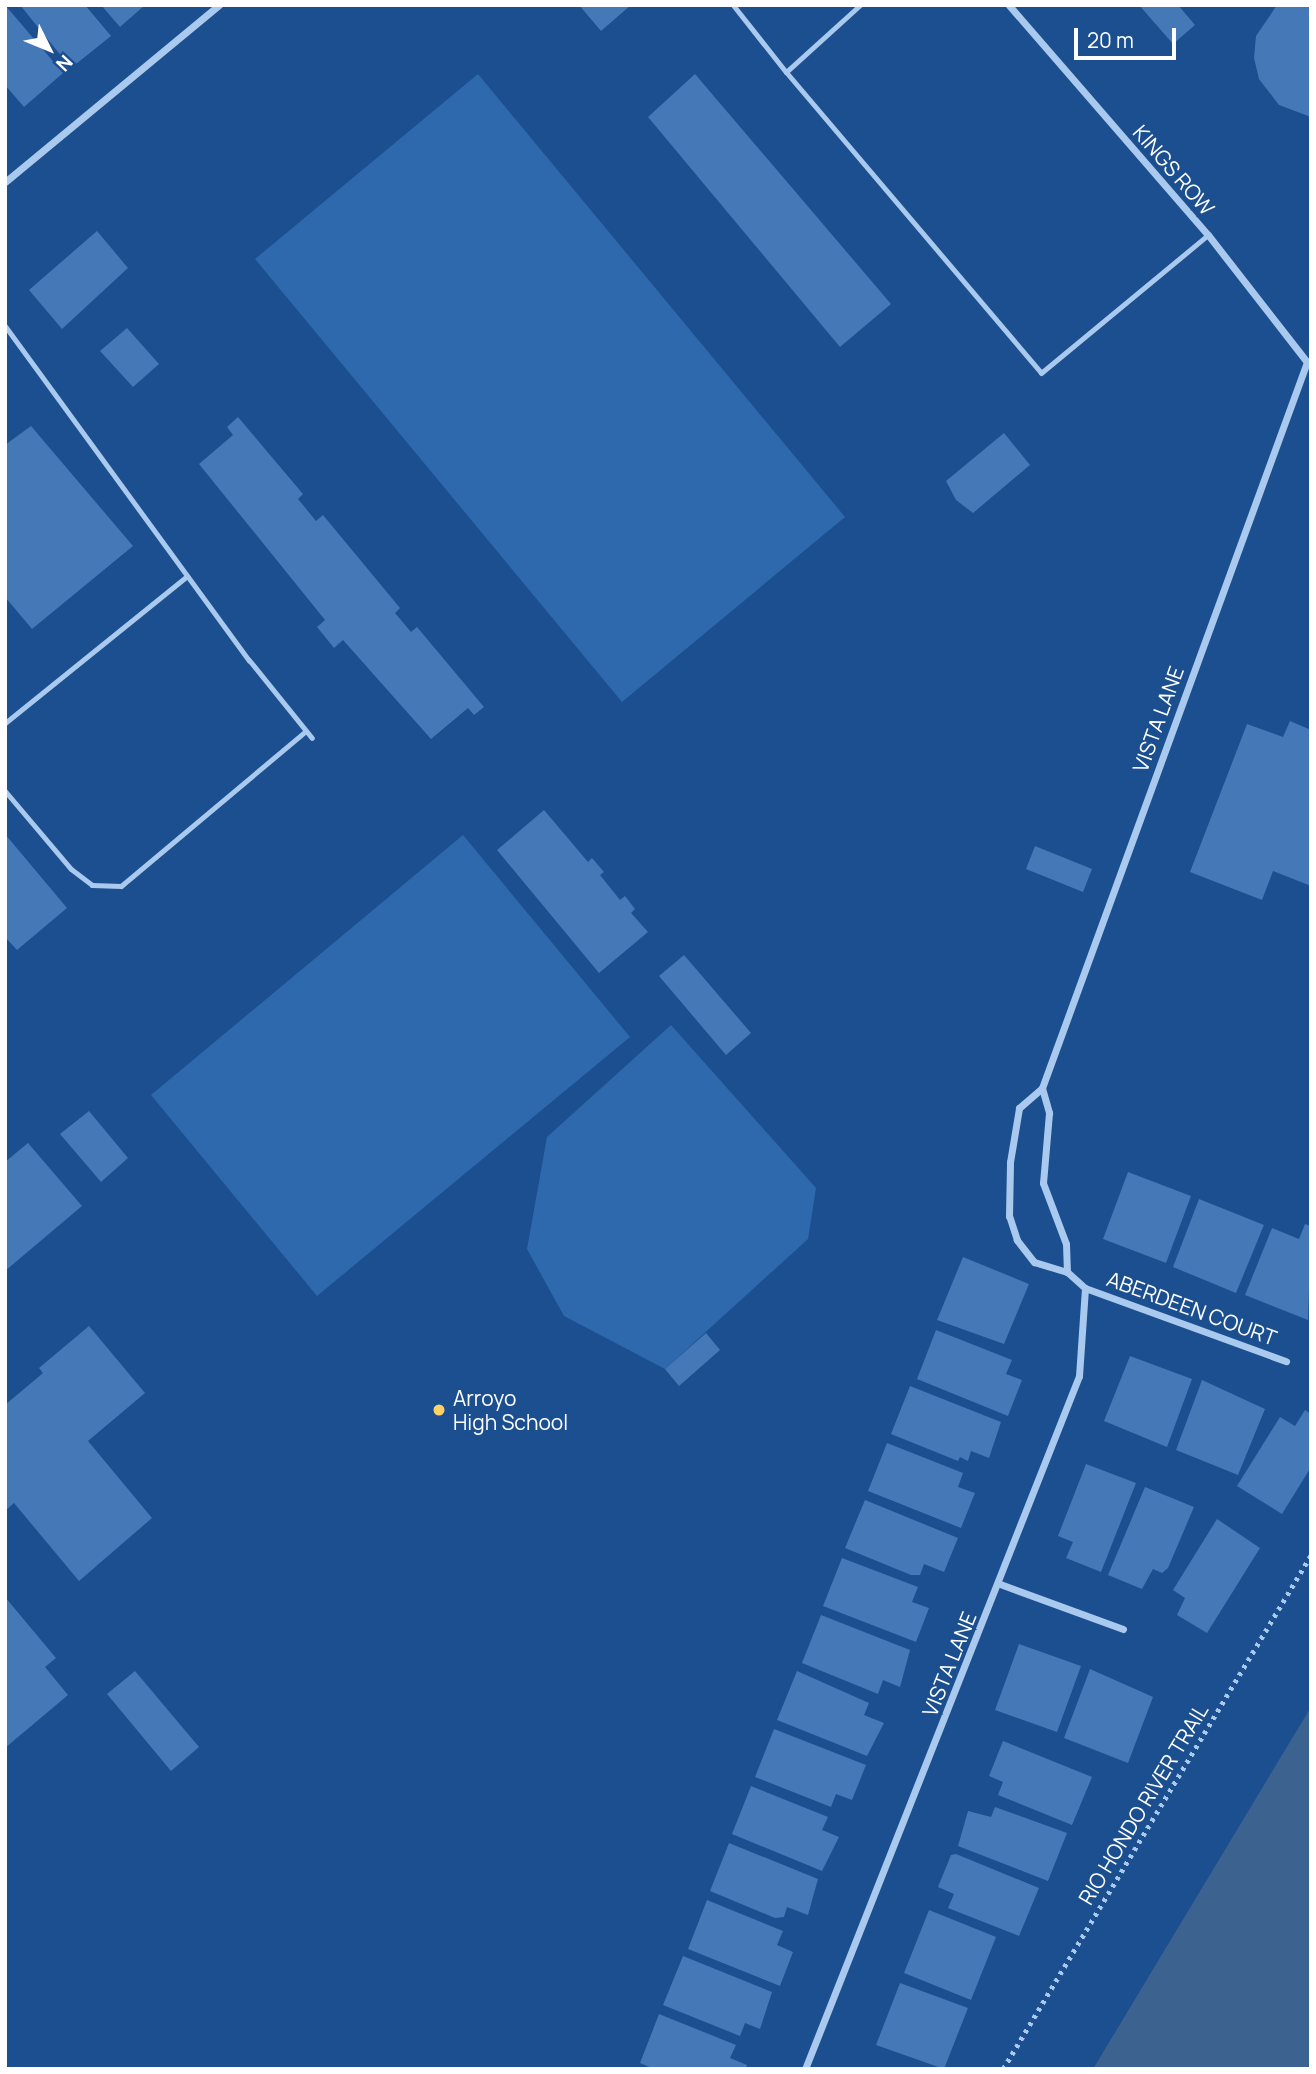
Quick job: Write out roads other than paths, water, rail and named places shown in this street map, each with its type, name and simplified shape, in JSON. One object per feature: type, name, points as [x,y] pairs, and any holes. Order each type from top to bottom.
[{"type":"street","points":[[5,183],[219,5]]},
{"type":"street","name":"KINGS ROW","points":[[1009,5],[1208,235],[1307,362]]},
{"type":"street","name":"VISTA LANE","points":[[805,2069],[1000,1584],[1079,1376],[1085,1288],[1067,1272],[1034,1262],[1017,1240],[1009,1216],[1010,1162],[1019,1108],[1042,1088],[1307,362]]},
{"type":"street","points":[[1042,1088],[1049,1113],[1043,1183],[1066,1244],[1067,1272]]},
{"type":"street","name":"ABERDEEN COURT","points":[[1085,1288],[1286,1360]]},
{"type":"street","points":[[1000,1584],[1124,1629]]},
{"type":"lane","points":[[733,5],[786,72],[1041,373],[1208,235]]},
{"type":"lane","points":[[786,72],[860,5]]},
{"type":"lane","points":[[5,326],[187,576],[312,738]]},
{"type":"lane","points":[[5,723],[187,576]]},
{"type":"lane","points":[[5,791],[71,869],[92,885],[121,886],[306,730]]},
{"type":"place","name":"Arroyo High School","points":[[439,1410]]}]
